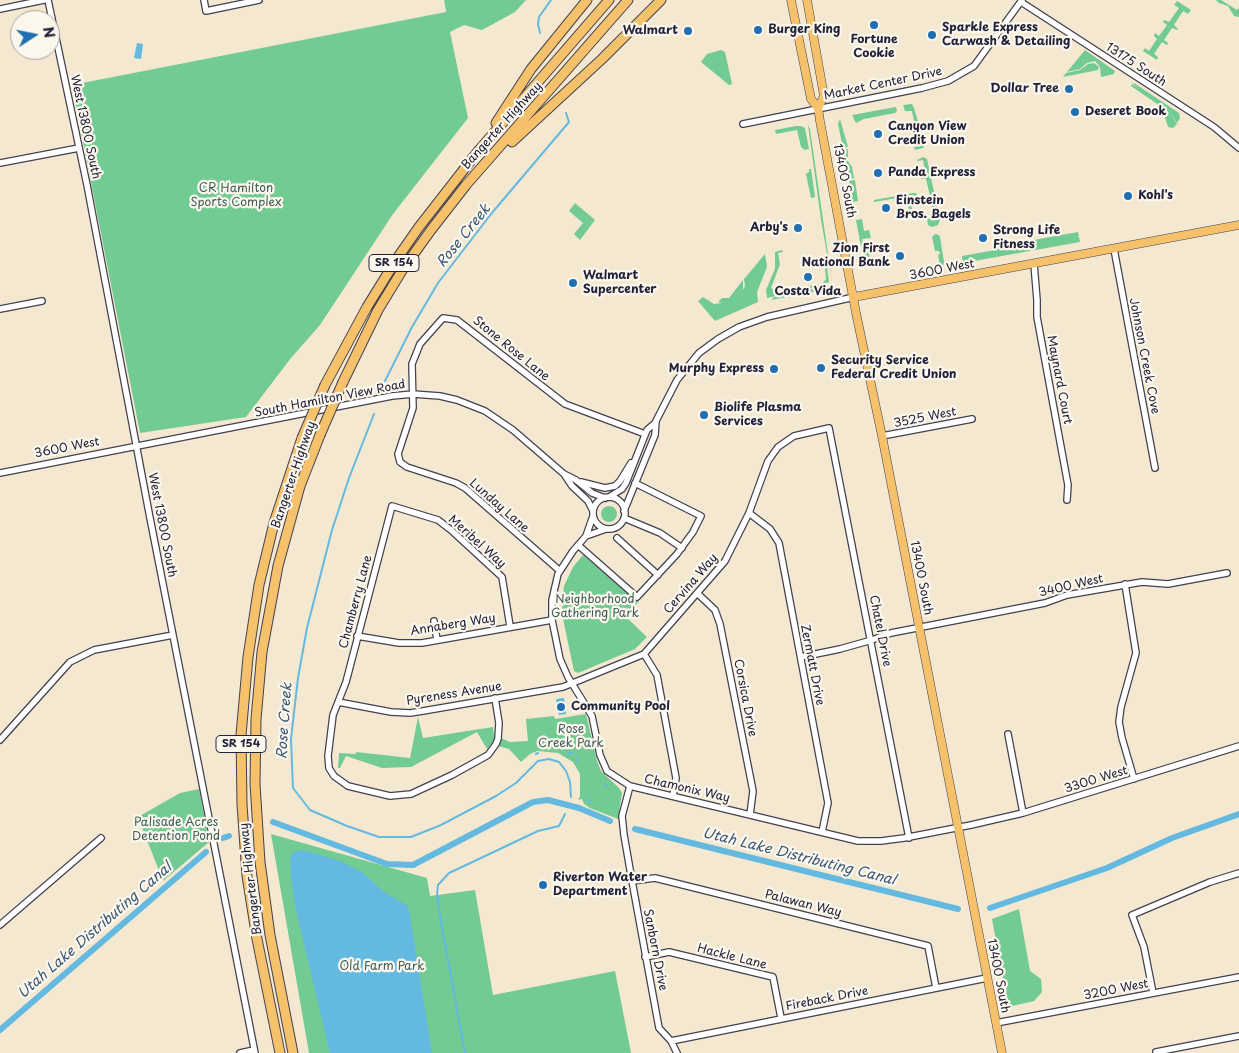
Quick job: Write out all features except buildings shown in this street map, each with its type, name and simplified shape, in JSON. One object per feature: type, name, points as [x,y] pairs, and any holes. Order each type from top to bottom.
[{"type":"highway","points":[[479,150],[522,81],[587,0]]},
{"type":"highway","name":"Bangerter Highway","points":[[280,1053],[257,940],[247,876],[242,804],[241,735],[248,657],[259,585],[277,516],[302,438],[325,385],[362,315],[398,257],[440,198],[479,150],[609,0]]},
{"type":"highway","name":"Bangerter Highway","points":[[293,1053],[269,928],[260,862],[255,792],[256,719],[264,643],[278,566],[300,486],[343,382],[371,324],[403,269],[466,185],[628,0]]},
{"type":"highway","points":[[466,185],[602,59],[661,0]]},
{"type":"main road","name":"13400 South","points":[[792,0],[811,99],[818,108],[838,208],[1002,1053]]},
{"type":"main road","name":"13400 South","points":[[807,0],[824,96],[818,108]]},
{"type":"main road","name":"3600 West","points":[[854,298],[1239,225]]},
{"type":"street","points":[[0,9],[44,0]]},
{"type":"street","name":"West 13800 South","points":[[48,0],[79,148],[254,1052]]},
{"type":"street","points":[[204,0],[206,11],[259,0]]},
{"type":"street","name":"Market Center Drive","points":[[743,124],[922,88],[948,81],[974,66],[1021,1]]},
{"type":"street","name":"13175 South","points":[[1021,1],[1214,127],[1239,148]]},
{"type":"street","points":[[0,163],[79,148]]},
{"type":"street","name":"Johnson Creek Cove","points":[[1114,249],[1155,468]]},
{"type":"street","name":"Maynard Court","points":[[1034,264],[1037,300],[1036,317],[1068,485],[1067,500]]},
{"type":"street","name":"3600 West","points":[[655,424],[677,380],[699,353],[718,339],[739,327],[767,316],[854,298]]},
{"type":"street","points":[[0,309],[42,301]]},
{"type":"street","name":"Stone Rose Lane","points":[[413,394],[412,369],[416,350],[441,320],[453,318],[469,328],[565,404],[645,434]]},
{"type":"street","name":"South Hamilton View Road","points":[[137,446],[392,396],[413,394],[440,396],[457,400],[485,411],[513,430],[564,474],[579,482],[592,493],[606,498]]},
{"type":"street","name":"Lunday Lane","points":[[413,394],[412,408],[398,454],[400,462],[407,467],[456,483],[465,488],[560,571]]},
{"type":"street","name":"3525 West","points":[[882,436],[972,419]]},
{"type":"street","points":[[655,424],[655,435],[624,511],[624,518],[616,527],[606,529],[600,526],[596,522],[593,513],[595,505],[622,489],[647,430],[655,424]]},
{"type":"street","name":"Cervina Way","points":[[572,684],[644,654],[725,561],[749,513],[768,461],[778,447],[794,436],[830,428]]},
{"type":"street","name":"Chatel Drive","points":[[830,428],[909,838]]},
{"type":"street","name":"3600 West","points":[[0,473],[137,446]]},
{"type":"street","points":[[579,482],[605,488],[615,486],[627,471],[638,450]]},
{"type":"street","name":"South Hamilton View Road","points":[[564,474],[572,486],[588,501],[593,513]]},
{"type":"street","points":[[578,545],[637,597],[658,575],[682,548],[701,516],[635,483]]},
{"type":"street","points":[[606,498],[612,498],[620,502],[624,511]]},
{"type":"street","name":"Meribel Way","points":[[392,506],[438,520],[502,577],[510,626]]},
{"type":"street","name":"Chamberry Lane","points":[[392,506],[346,682],[333,715],[328,756],[329,768],[334,776],[348,786],[390,796],[411,794],[452,776],[488,755],[498,739],[499,723],[495,698]]},
{"type":"street","name":"Chamonix Way","points":[[593,513],[586,536],[560,571],[552,600],[552,620],[560,659],[572,684],[592,716],[600,755],[607,771],[630,786],[858,841],[909,838],[958,827]]},
{"type":"street","name":"Zermatt Drive","points":[[749,513],[770,529],[779,543],[828,803],[822,832]]},
{"type":"street","points":[[624,518],[660,534],[682,548]]},
{"type":"street","name":"Chamonix Way","points":[[586,536],[606,529]]},
{"type":"street","points":[[617,538],[658,575]]},
{"type":"street","name":"3400 West","points":[[801,657],[840,650],[890,633],[919,626],[1045,603],[1068,594],[1142,582],[1168,584],[1227,573]]},
{"type":"street","points":[[1125,584],[1136,653],[1121,707],[1119,722],[1134,779]]},
{"type":"street","name":"Corsica Drive","points":[[697,593],[715,610],[720,624],[753,791],[750,815]]},
{"type":"street","name":"Annaberg Way","points":[[357,636],[399,643],[422,643],[552,620]]},
{"type":"street","points":[[434,621],[438,640]]},
{"type":"street","points":[[0,740],[70,662],[94,650],[173,636]]},
{"type":"street","points":[[644,654],[657,675],[676,778],[673,796]]},
{"type":"street","name":"Pyreness Avenue","points":[[338,702],[391,712],[410,713],[572,684]]},
{"type":"street","points":[[1008,734],[1024,813]]},
{"type":"street","name":"3300 West","points":[[958,827],[1024,813],[1239,746]]},
{"type":"street","name":"Sanborn Drive","points":[[630,786],[622,816],[645,957],[659,1028],[671,1041],[677,1053]]},
{"type":"street","points":[[0,925],[101,838]]},
{"type":"street","points":[[1153,994],[1144,947],[1132,915],[1210,882],[1239,873]]},
{"type":"street","name":"Palawan Way","points":[[632,881],[655,878],[928,946],[936,988]]},
{"type":"street","name":"Hackle Lane","points":[[645,957],[669,952],[773,978],[781,1018]]},
{"type":"street","name":"3200 West","points":[[996,1023],[1239,977]]},
{"type":"street","name":"Fireback Drive","points":[[671,1041],[987,978]]},
{"type":"street","points":[[1156,1052],[1239,1036]]},
{"type":"street","points":[[240,1053],[254,1052]]},
{"type":"green space","name":"CR Hamilton Sports Complex","points":[[444,0],[526,0],[515,12],[482,30],[464,25],[450,32],[468,118],[393,214],[320,325],[291,358],[246,417],[140,433],[72,85],[446,12],[447,17]]},
{"type":"green space","points":[[1216,0],[1221,0],[1237,10],[1239,8],[1239,17],[1234,16],[1228,6]]},
{"type":"green space","points":[[1177,1],[1191,10],[1188,14],[1183,11],[1174,25],[1178,29],[1172,28],[1164,40],[1168,43],[1167,45],[1162,42],[1154,54],[1158,57],[1157,60],[1143,51],[1145,48],[1149,51],[1157,39],[1154,36],[1155,33],[1159,36],[1167,25],[1163,22],[1164,20],[1169,22],[1179,8],[1174,5]]},
{"type":"green space","points":[[721,50],[725,52],[732,84],[729,85],[701,62],[707,54]]},
{"type":"green space","points":[[1085,50],[1115,71],[1114,74],[1101,77],[1100,67],[1095,61],[1087,63],[1080,69],[1067,72]]},
{"type":"green space","points":[[1094,63],[1099,67],[1098,70],[1063,77],[1066,73],[1080,70],[1088,64]]},
{"type":"green space","points":[[1134,83],[1179,113],[1180,118],[1177,123],[1167,108],[1177,124],[1173,128],[1168,127],[1164,114],[1166,110],[1131,86],[1132,84],[1141,90]]},
{"type":"green space","points":[[912,104],[925,145],[923,148],[915,150],[914,147],[919,146],[912,111],[905,111],[903,105]]},
{"type":"green space","points":[[896,107],[897,111],[895,113],[864,119],[856,123],[852,115]]},
{"type":"green space","points":[[840,119],[848,147],[843,148],[838,124]]},
{"type":"green space","points":[[808,125],[810,129],[832,282],[821,220]]},
{"type":"green space","points":[[796,126],[805,128],[809,149],[805,150],[801,147],[797,130],[776,134],[775,130]]},
{"type":"green space","points":[[848,149],[848,161],[852,167],[854,178],[849,179],[843,150]]},
{"type":"green space","points":[[923,157],[927,159],[940,220],[938,225],[932,227],[928,225],[927,219],[934,217],[930,199],[924,199],[930,196],[926,179],[921,179],[921,177],[926,175],[923,160],[917,161]]},
{"type":"green space","points":[[809,169],[811,169],[815,197],[811,198],[806,174],[809,172]]},
{"type":"green space","points":[[855,180],[858,201],[853,202],[849,181]]},
{"type":"green space","points":[[913,193],[917,195],[916,197],[913,195],[910,200],[912,209],[909,210],[907,199],[903,197],[874,202],[874,200]]},
{"type":"green space","points":[[575,203],[595,220],[580,240],[574,234],[583,223],[569,211]]},
{"type":"green space","points":[[862,219],[864,231],[869,230],[871,238],[862,239],[864,248],[868,247],[870,261],[864,262],[856,220]]},
{"type":"green space","points":[[1078,232],[1079,236],[1077,236],[1080,242],[963,263],[962,256],[995,250],[995,247]]},
{"type":"green space","points":[[935,234],[940,237],[943,266],[940,266],[939,251],[935,251],[932,237]]},
{"type":"green space","points":[[782,250],[783,252],[778,253],[780,264],[771,288],[776,291],[822,284],[826,279],[825,268],[827,267],[829,282],[820,286],[767,298],[766,290],[775,269],[775,252]]},
{"type":"green space","points":[[765,254],[767,267],[757,292],[758,302],[715,321],[698,301],[703,297],[714,304],[722,303],[718,302],[722,298],[729,298],[743,280],[743,290],[745,286],[744,279]]},
{"type":"green space","points":[[830,286],[824,290],[771,300],[774,297]]},
{"type":"green space","points":[[609,506],[617,514],[609,522],[601,514]]},
{"type":"green space","name":"Neighborhood Gathering Park","points":[[583,555],[639,601],[626,617],[647,637],[635,649],[578,673],[574,671],[563,619],[562,602],[564,586],[573,567]]},
{"type":"green space","name":"Rose Creek Park","points":[[586,714],[601,771],[622,793],[618,819],[590,808],[584,804],[582,799],[578,800],[580,796],[580,774],[573,762],[558,753],[537,751],[521,762],[509,749],[491,744],[487,749],[477,732],[411,767],[382,768],[346,756],[340,768],[338,768],[339,753],[356,754],[356,752],[410,758],[418,717],[423,738],[493,727],[494,735],[510,742],[528,741],[526,719],[554,716],[555,719]]},
{"type":"green space","name":"Palisade Acres Detention Pond","points":[[199,789],[209,842],[163,881],[138,817],[180,793]]},
{"type":"green space","name":"Old Farm Park","points":[[271,834],[427,878],[430,896],[475,890],[493,995],[615,971],[631,1053],[309,1053]]},
{"type":"green space","points":[[1019,909],[1030,971],[1041,979],[1042,992],[1034,1001],[1008,1007],[992,919]]},
{"type":"water","points":[[137,43],[143,44],[141,59],[134,58]]},
{"type":"water","name":"Community Pool","points":[[564,698],[566,714],[559,715],[556,699]]},
{"type":"water","points":[[303,850],[340,861],[362,872],[384,892],[405,904],[409,909],[432,1053],[330,1053],[295,906],[291,877],[290,856],[296,851]]},
{"type":"waterway","name":"Rose Creek","points":[[540,33],[539,17],[551,0]]},
{"type":"waterway","name":"Rose Creek","points":[[385,381],[412,327],[438,283],[491,214],[569,122],[566,113]]},
{"type":"waterway","name":"Rose Creek","points":[[374,414],[349,478],[332,530],[307,628],[298,678],[291,739],[293,788],[310,810],[379,837],[411,837],[441,825],[496,796],[516,783],[538,761],[549,759],[559,762],[566,771],[570,782],[571,797]]},
{"type":"waterway","name":"Utah Lake Distributing Canal","points":[[273,822],[387,864],[413,865],[533,802],[548,800],[579,808],[610,821]]},
{"type":"waterway","name":"Rose Creek","points":[[465,1053],[443,934],[437,895],[438,885],[449,873],[538,831],[559,826],[565,814]]},
{"type":"waterway","name":"Utah Lake Distributing Canal","points":[[990,908],[1107,868],[1172,838],[1239,814]]},
{"type":"waterway","name":"Utah Lake Distributing Canal","points":[[635,829],[958,909]]},
{"type":"waterway","name":"Utah Lake Distributing Canal","points":[[223,838],[229,836]]},
{"type":"waterway","name":"Utah Lake Distributing Canal","points":[[0,1030],[206,852]]},
{"type":"place","name":"Fortune Cookie","points":[[874,25]]},
{"type":"place","name":"Burger King","points":[[758,30]]},
{"type":"place","name":"Walmart","points":[[688,31]]},
{"type":"place","name":"Sparkle Express Carwash & Detailing","points":[[932,35]]},
{"type":"place","name":"Dollar Tree","points":[[1069,89]]},
{"type":"place","name":"Deseret Book","points":[[1075,112]]},
{"type":"place","name":"Canyon View Credit Union","points":[[878,134]]},
{"type":"place","name":"Panda Express","points":[[878,173]]},
{"type":"place","name":"Kohl's","points":[[1128,196]]},
{"type":"place","name":"Einstein Bros. Bagels","points":[[886,208]]},
{"type":"place","name":"Arby's","points":[[798,228]]},
{"type":"place","name":"Strong Life Fitness","points":[[983,238]]},
{"type":"place","name":"Zion First National Bank","points":[[900,256]]},
{"type":"place","name":"Costa Vida","points":[[808,277]]},
{"type":"place","name":"Walmart Supercenter","points":[[573,283]]},
{"type":"place","name":"Security Service Federal Credit Union","points":[[821,368]]},
{"type":"place","name":"Murphy Express","points":[[774,369]]},
{"type":"place","name":"Biolife Plasma Services","points":[[704,415]]},
{"type":"place","name":"Community Pool","points":[[561,707]]},
{"type":"place","name":"Riverton Water Department","points":[[543,885]]}]
